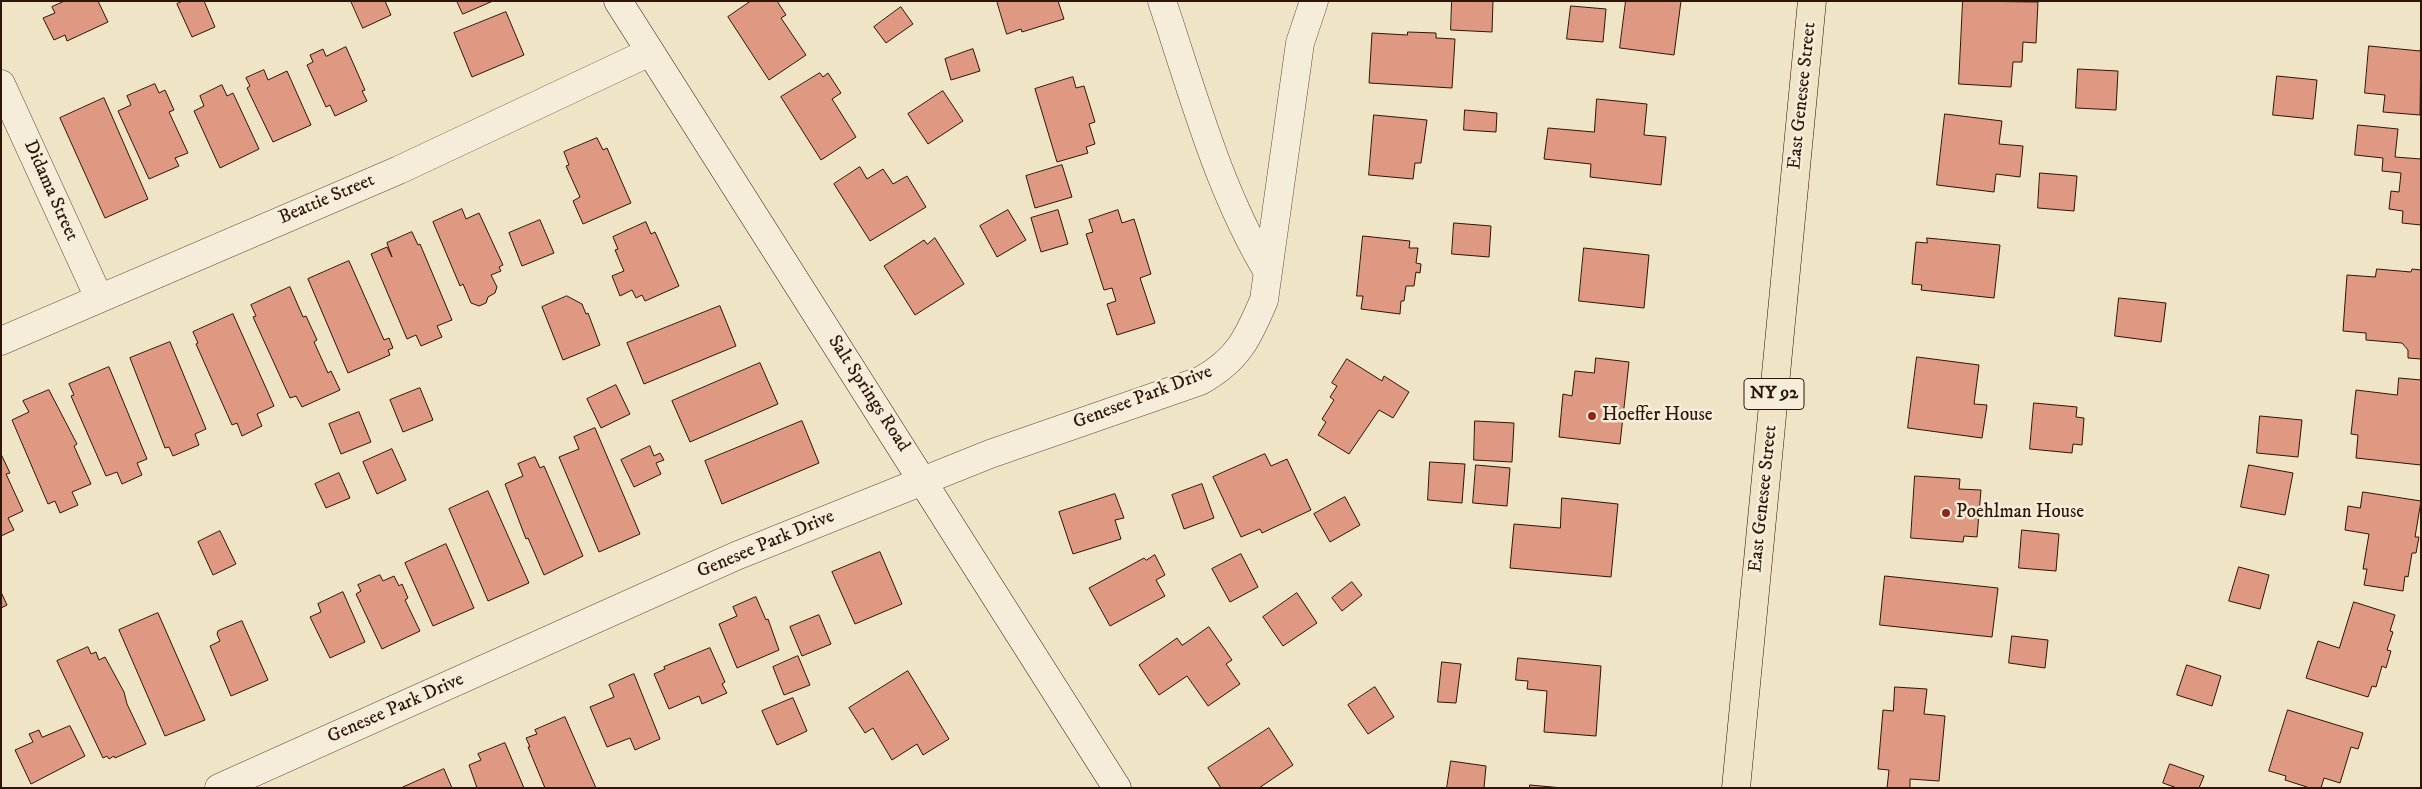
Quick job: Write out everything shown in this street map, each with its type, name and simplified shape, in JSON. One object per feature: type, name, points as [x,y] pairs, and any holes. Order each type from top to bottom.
[{"type":"main road","name":"East Genesee Street","points":[[1736,788],[1812,1]]},
{"type":"street","name":"Salt Springs Road","points":[[618,1],[924,480],[1117,788]]},
{"type":"street","points":[[1162,1],[1222,180],[1246,236],[1268,272]]},
{"type":"street","name":"Genesee Park Drive","points":[[219,788],[736,556],[990,454],[1200,381],[1219,370],[1247,339],[1264,300],[1300,43],[1314,1]]},
{"type":"street","name":"Beattie Street","points":[[1,341],[399,170],[650,52]]},
{"type":"street","name":"Didama Street","points":[[1,84],[99,298]]},
{"type":"building","points":[[65,1],[98,1],[108,22],[67,41],[65,35],[54,40],[43,18],[55,13],[52,7]]},
{"type":"building","points":[[183,1],[204,1],[215,27],[192,37],[177,4]]},
{"type":"building","points":[[351,1],[385,1],[391,15],[363,28]]},
{"type":"building","points":[[457,1],[493,1],[463,14]]},
{"type":"building","points":[[751,1],[777,1],[786,15],[781,18],[806,55],[769,80],[728,17]]},
{"type":"building","points":[[997,1],[1058,1],[1064,19],[1022,32],[1021,29],[1007,34]]},
{"type":"building","points":[[1452,1],[1493,1],[1492,32],[1451,30]]},
{"type":"building","points":[[1626,1],[1681,1],[1674,55],[1620,48]]},
{"type":"building","points":[[1963,1],[2038,2],[2036,43],[2023,42],[2022,62],[2013,62],[2011,87],[1959,84]]},
{"type":"building","points":[[1571,6],[1606,9],[1603,42],[1567,39]]},
{"type":"building","points":[[901,7],[913,24],[886,43],[874,27]]},
{"type":"building","points":[[506,12],[524,55],[472,77],[454,33]]},
{"type":"building","points":[[1408,32],[1436,33],[1436,38],[1455,39],[1452,88],[1369,83],[1372,33],[1407,35]]},
{"type":"building","points":[[2369,46],[2420,51],[2421,46],[2420,115],[2383,112],[2385,95],[2365,93]]},
{"type":"building","points":[[346,47],[365,90],[362,91],[367,101],[335,116],[330,105],[326,107],[307,65],[313,62],[310,55],[323,49],[326,56]]},
{"type":"building","points":[[973,49],[980,71],[951,80],[945,59]]},
{"type":"building","points":[[2078,69],[2118,71],[2116,110],[2076,108]]},
{"type":"building","points":[[264,70],[268,80],[287,71],[311,125],[273,142],[247,88],[250,86],[246,78]]},
{"type":"building","points":[[820,73],[823,77],[828,73],[841,93],[832,99],[856,137],[821,160],[781,97]]},
{"type":"building","points":[[2277,76],[2317,80],[2313,119],[2273,115]]},
{"type":"building","points":[[1073,77],[1076,88],[1084,86],[1095,122],[1089,124],[1095,144],[1086,147],[1088,153],[1057,162],[1035,89]]},
{"type":"building","points":[[155,84],[159,93],[165,90],[174,110],[169,112],[188,153],[175,158],[179,166],[149,179],[118,111],[131,105],[127,96]]},
{"type":"building","points":[[222,85],[227,96],[233,93],[259,149],[220,168],[194,111],[204,106],[200,96]]},
{"type":"building","points":[[943,91],[963,121],[928,144],[908,114]]},
{"type":"building","points":[[104,98],[148,199],[105,218],[60,118]]},
{"type":"building","points":[[1597,99],[1647,104],[1644,135],[1666,137],[1661,185],[1590,177],[1591,164],[1544,159],[1548,128],[1594,132]]},
{"type":"building","points":[[1465,110],[1497,113],[1496,132],[1464,130]]},
{"type":"building","points":[[1945,114],[2002,121],[1999,144],[2023,146],[2020,177],[1996,174],[1994,192],[1937,185]]},
{"type":"building","points":[[1374,115],[1427,120],[1421,163],[1415,163],[1413,179],[1369,175]]},
{"type":"building","points":[[2358,125],[2398,129],[2395,157],[2421,159],[2421,225],[2402,223],[2403,211],[2389,209],[2391,191],[2399,192],[2401,173],[2382,171],[2383,158],[2355,155]]},
{"type":"building","points":[[597,138],[603,150],[607,148],[631,203],[583,224],[573,201],[580,197],[566,166],[569,165],[564,152]]},
{"type":"building","points":[[1062,165],[1072,197],[1035,208],[1026,176]]},
{"type":"building","points":[[860,167],[867,179],[883,169],[893,184],[907,176],[926,207],[870,241],[834,184]]},
{"type":"building","points":[[2040,173],[2077,176],[2074,211],[2038,208]]},
{"type":"building","points":[[462,209],[466,219],[479,213],[503,265],[499,267],[501,271],[491,275],[497,287],[495,293],[488,297],[486,303],[479,306],[471,303],[463,284],[460,286],[433,222]]},
{"type":"building","points":[[1008,210],[1026,240],[997,257],[980,226]]},
{"type":"building","points":[[1058,210],[1068,244],[1041,252],[1031,218]]},
{"type":"building","points":[[1118,210],[1122,223],[1134,219],[1151,274],[1140,278],[1155,323],[1117,335],[1107,304],[1116,301],[1112,288],[1104,290],[1086,234],[1093,232],[1089,220]]},
{"type":"building","points":[[540,220],[554,253],[522,266],[509,233]]},
{"type":"building","points":[[646,222],[651,234],[655,232],[679,286],[645,301],[642,295],[636,298],[632,290],[620,296],[612,276],[624,271],[615,250],[618,249],[613,237]]},
{"type":"building","points":[[1454,223],[1491,226],[1489,257],[1452,254]]},
{"type":"building","points":[[412,232],[418,245],[420,244],[452,320],[437,326],[442,337],[421,346],[416,335],[407,339],[371,254],[387,247],[392,257],[387,243]]},
{"type":"building","points":[[1363,236],[1410,241],[1409,248],[1418,248],[1416,263],[1421,264],[1420,273],[1416,272],[1414,286],[1406,286],[1404,301],[1401,301],[1400,314],[1361,309],[1363,296],[1357,296]]},
{"type":"building","points":[[935,238],[964,284],[915,315],[884,266],[924,240],[927,244]]},
{"type":"building","points":[[1927,238],[2000,245],[1994,298],[1921,290],[1922,285],[1912,284],[1916,242],[1927,243]]},
{"type":"building","points":[[1584,248],[1649,255],[1644,308],[1579,301]]},
{"type":"building","points":[[349,261],[384,340],[389,338],[393,348],[388,350],[390,355],[348,373],[308,279]]},
{"type":"building","points":[[2377,269],[2411,272],[2412,269],[2421,270],[2421,359],[2408,358],[2408,350],[2402,343],[2366,340],[2366,333],[2343,331],[2347,275],[2375,277]]},
{"type":"building","points":[[290,287],[303,317],[306,316],[317,340],[314,342],[328,373],[331,371],[340,390],[302,407],[296,396],[290,398],[253,317],[256,316],[251,305]]},
{"type":"building","points":[[567,296],[582,304],[586,314],[588,313],[600,345],[563,360],[542,307]]},
{"type":"building","points":[[2119,298],[2166,303],[2161,342],[2115,336]]},
{"type":"building","points":[[720,306],[736,346],[644,384],[627,343]]},
{"type":"building","points":[[233,314],[274,406],[257,414],[262,426],[242,436],[237,423],[232,425],[196,344],[198,343],[193,332]]},
{"type":"building","points":[[170,342],[206,429],[195,434],[199,445],[173,456],[169,447],[165,448],[130,358]]},
{"type":"building","points":[[1917,357],[1979,365],[1974,404],[1987,405],[1982,438],[1908,428]]},
{"type":"building","name":"Hoeffer House","points":[[1596,358],[1629,362],[1620,444],[1559,437],[1563,394],[1572,396],[1575,371],[1594,373]]},
{"type":"building","points":[[1347,359],[1382,381],[1384,376],[1409,392],[1393,418],[1379,410],[1349,454],[1318,435],[1326,422],[1322,419],[1334,400],[1330,397],[1337,386],[1332,383]]},
{"type":"building","points":[[760,363],[778,404],[690,442],[672,401]]},
{"type":"building","points":[[109,367],[147,459],[137,463],[142,475],[122,484],[117,472],[106,476],[71,396],[74,395],[69,384]]},
{"type":"building","points":[[2399,378],[2421,380],[2421,465],[2356,458],[2358,435],[2351,434],[2356,390],[2397,395]]},
{"type":"building","points":[[616,385],[630,414],[601,428],[587,399]]},
{"type":"building","points":[[420,388],[433,420],[403,432],[390,400]]},
{"type":"building","points":[[49,390],[77,444],[74,446],[91,484],[72,492],[78,505],[60,513],[55,501],[48,504],[12,420],[29,412],[23,401]]},
{"type":"building","points":[[2034,403],[2077,407],[2076,417],[2084,418],[2082,445],[2073,444],[2072,453],[2030,449]]},
{"type":"building","points":[[359,412],[371,442],[341,454],[329,424]]},
{"type":"building","points":[[2260,416],[2302,420],[2298,457],[2257,453]]},
{"type":"building","points":[[802,421],[819,463],[722,504],[705,461]]},
{"type":"building","points":[[1475,421],[1514,423],[1512,462],[1474,460]]},
{"type":"building","points":[[595,428],[640,534],[599,552],[559,457],[579,449],[574,437]]},
{"type":"building","points":[[650,446],[654,456],[660,453],[664,460],[656,463],[661,474],[634,487],[621,460]]},
{"type":"building","points":[[392,449],[406,480],[377,494],[363,462]]},
{"type":"building","points":[[1,454],[10,473],[6,474],[23,511],[8,518],[14,530],[1,536]]},
{"type":"building","points":[[1265,454],[1271,466],[1287,459],[1311,510],[1262,533],[1260,529],[1241,537],[1213,477]]},
{"type":"building","points":[[535,457],[540,468],[544,466],[583,556],[544,575],[528,538],[526,539],[505,484],[523,476],[518,464]]},
{"type":"building","points":[[1430,462],[1465,464],[1462,503],[1428,500]]},
{"type":"building","points":[[1476,465],[1510,468],[1507,506],[1473,503]]},
{"type":"building","points":[[2249,465],[2293,473],[2285,515],[2241,507]]},
{"type":"building","points":[[339,473],[350,498],[326,508],[315,484]]},
{"type":"building","name":"Poehlman House","points":[[1915,476],[1960,479],[1959,489],[1981,490],[1977,537],[1964,536],[1963,542],[1911,538]]},
{"type":"building","points":[[1202,484],[1214,518],[1184,529],[1172,495]]},
{"type":"building","points":[[488,491],[529,583],[488,601],[449,509]]},
{"type":"building","points":[[2363,492],[2421,501],[2415,537],[2419,537],[2416,553],[2412,553],[2408,577],[2405,576],[2403,591],[2364,585],[2367,569],[2363,569],[2369,534],[2345,530],[2348,506],[2360,508]]},
{"type":"building","points":[[1115,494],[1124,518],[1115,520],[1121,539],[1073,554],[1059,512]]},
{"type":"building","points":[[1345,497],[1360,525],[1330,542],[1314,514]]},
{"type":"building","points":[[1562,498],[1618,504],[1611,577],[1510,568],[1514,524],[1560,528]]},
{"type":"building","points":[[2022,530],[2059,534],[2056,571],[2019,568]]},
{"type":"building","points":[[220,531],[236,564],[213,575],[198,542]]},
{"type":"building","points":[[446,544],[474,608],[433,626],[405,563]]},
{"type":"building","points":[[880,552],[902,604],[855,624],[832,572]]},
{"type":"building","points":[[1241,554],[1258,587],[1230,602],[1212,569]]},
{"type":"building","points":[[1155,555],[1165,575],[1156,580],[1165,596],[1110,626],[1089,588],[1144,558],[1146,560]]},
{"type":"building","points":[[2239,567],[2269,575],[2260,609],[2229,601]]},
{"type":"building","points":[[380,575],[383,581],[394,576],[399,586],[402,584],[408,598],[405,600],[420,631],[382,649],[356,594],[361,591],[358,585]]},
{"type":"building","points":[[1885,576],[1998,588],[1992,637],[1880,625]]},
{"type":"building","points":[[1352,582],[1362,595],[1342,611],[1332,598]]},
{"type":"building","points":[[1,592],[7,605],[1,608]]},
{"type":"building","points":[[343,592],[365,642],[330,658],[310,617],[321,612],[318,604]]},
{"type":"building","points":[[1297,593],[1317,623],[1283,646],[1263,617]]},
{"type":"building","points":[[756,597],[766,620],[768,619],[779,650],[737,668],[719,624],[737,616],[733,607]]},
{"type":"building","points":[[2354,602],[2395,615],[2390,631],[2393,632],[2387,650],[2391,651],[2386,668],[2382,666],[2376,687],[2372,686],[2368,697],[2306,678],[2318,641],[2339,648]]},
{"type":"building","points":[[158,613],[205,720],[165,736],[119,630]]},
{"type":"building","points":[[819,615],[831,644],[802,656],[790,627]]},
{"type":"building","points":[[242,621],[268,680],[231,696],[210,646],[220,641],[217,634],[218,631]]},
{"type":"building","points":[[1209,627],[1232,660],[1226,664],[1240,684],[1208,706],[1187,676],[1159,695],[1139,665],[1177,638],[1182,645]]},
{"type":"building","points":[[2012,636],[2048,640],[2045,668],[2009,663]]},
{"type":"building","points":[[88,647],[91,654],[96,652],[99,660],[105,657],[124,692],[127,704],[146,744],[115,758],[114,756],[109,759],[107,756],[103,758],[57,661]]},
{"type":"building","points":[[710,648],[725,682],[722,684],[727,693],[702,704],[699,696],[669,709],[654,674],[665,669],[664,667]]},
{"type":"building","points":[[798,656],[810,685],[784,695],[773,667]]},
{"type":"building","points":[[1518,658],[1601,666],[1596,736],[1544,732],[1547,691],[1527,689],[1528,681],[1516,680]]},
{"type":"building","points":[[1442,662],[1461,664],[1456,703],[1438,702]]},
{"type":"building","points":[[2187,665],[2221,676],[2212,706],[2177,695]]},
{"type":"building","points":[[908,671],[949,739],[923,755],[917,744],[892,760],[873,728],[865,733],[849,708]]},
{"type":"building","points":[[634,674],[660,739],[635,750],[630,738],[607,747],[590,707],[614,697],[609,685]]},
{"type":"building","points":[[1375,687],[1394,717],[1368,734],[1348,705]]},
{"type":"building","points":[[1895,687],[1927,689],[1924,714],[1945,716],[1939,781],[1910,779],[1910,788],[1887,788],[1889,770],[1878,769],[1883,710],[1893,711]]},
{"type":"building","points":[[793,698],[807,731],[777,745],[762,711]]},
{"type":"building","points":[[2288,710],[2363,733],[2358,749],[2351,747],[2340,783],[2324,778],[2321,788],[2310,788],[2285,780],[2286,776],[2269,771]]},
{"type":"building","points":[[565,717],[596,788],[545,788],[526,738],[537,734],[535,730]]},
{"type":"building","points":[[70,726],[85,756],[31,784],[15,750],[33,742],[29,734],[39,730],[42,737]]},
{"type":"building","points":[[1269,728],[1293,765],[1259,788],[1221,788],[1208,768]]},
{"type":"building","points":[[505,743],[524,788],[477,788],[469,765],[481,760],[478,754]]},
{"type":"building","points":[[1451,761],[1486,766],[1484,788],[1447,788]]},
{"type":"building","points":[[2170,764],[2204,776],[2199,788],[2177,788],[2163,783]]},
{"type":"building","points":[[444,769],[452,788],[401,788]]},
{"type":"building","points":[[1530,785],[1563,788],[1530,788]]},
{"type":"place","name":"Hoeffer House","points":[[1592,416]]},
{"type":"place","name":"Poehlman House","points":[[1946,513]]}]
